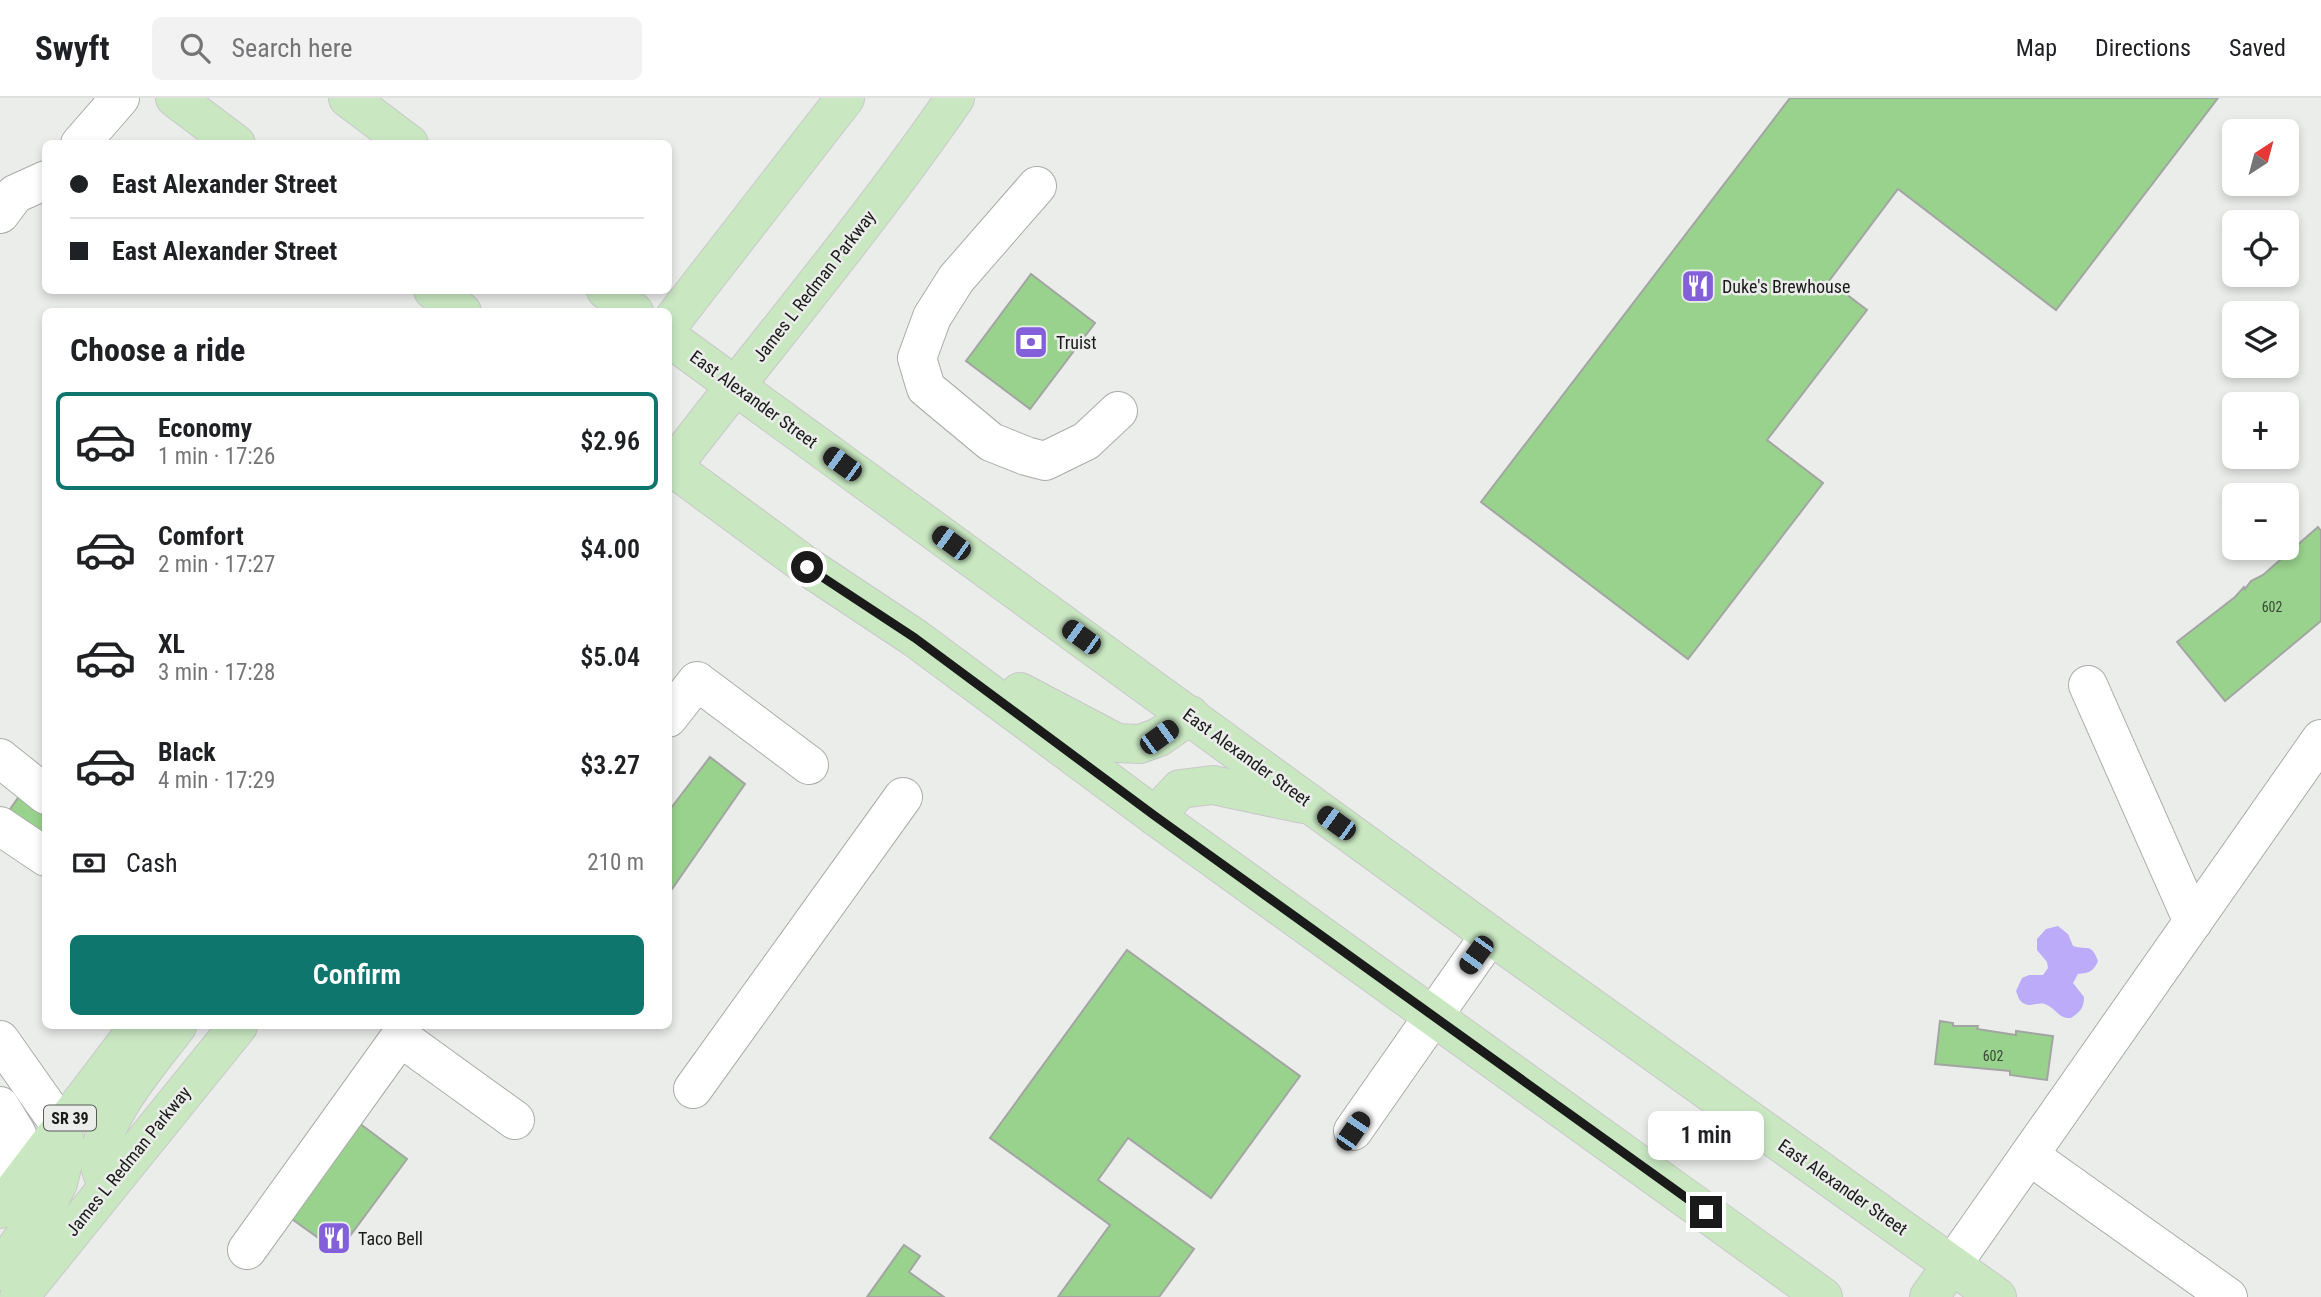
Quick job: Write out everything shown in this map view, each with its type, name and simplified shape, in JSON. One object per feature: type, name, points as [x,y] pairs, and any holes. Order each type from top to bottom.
[{"type":"main road","points":[[175,98],[231,140]]},
{"type":"main road","points":[[348,98],[404,140]]},
{"type":"main road","points":[[672,321],[845,98]]},
{"type":"main road","name":"James L Redman Parkway","points":[[672,465],[914,156],[955,98]]},
{"type":"main road","points":[[438,294],[457,308]]},
{"type":"main road","points":[[611,294],[630,308]]},
{"type":"main road","name":"East Alexander Street","points":[[672,340],[1490,935],[1997,1297]]},
{"type":"main road","points":[[672,468],[807,567],[915,638],[1155,816],[1823,1297]]},
{"type":"main road","points":[[915,638],[1117,743],[1140,744],[1159,737],[1190,715]]},
{"type":"main road","points":[[1155,816],[1180,789],[1213,785],[1315,807]]},
{"type":"main road","name":"SR 39","points":[[5,1202],[137,1029]]},
{"type":"main road","points":[[107,1186],[100,1165],[101,1151],[111,1119],[175,1029]]},
{"type":"main road","name":"James L Redman Parkway","points":[[19,1297],[235,1029]]},
{"type":"main road","points":[[0,1271],[49,1201],[58,1183],[66,1151],[62,1128]]},
{"type":"main road","points":[[1929,1297],[1952,1265]]},
{"type":"street","points":[[83,140],[120,98]]},
{"type":"street","points":[[0,214],[15,194],[42,182]]},
{"type":"street","points":[[1037,186],[956,279],[932,317],[918,358],[926,388],[991,442],[1045,461],[1086,441],[1118,411]]},
{"type":"street","points":[[672,713],[697,681],[809,765]]},
{"type":"street","points":[[2088,685],[2193,922]]},
{"type":"street","points":[[1952,1265],[2321,739]]},
{"type":"street","points":[[0,758],[42,792]]},
{"type":"street","points":[[693,1088],[903,797]]},
{"type":"street","points":[[0,826],[42,855]]},
{"type":"street","points":[[1353,1131],[1490,935]]},
{"type":"street","points":[[247,1250],[400,1037],[515,1120]]},
{"type":"street","points":[[0,1040],[62,1128]]},
{"type":"street","points":[[0,1106],[17,1134],[5,1202]]},
{"type":"street","points":[[2030,1156],[2228,1297]]},
{"type":"shaded area","points":[[2058,926],[2068,934],[2073,946],[2091,949],[2098,961],[2090,971],[2078,974],[2073,983],[2084,1001],[2081,1009],[2071,1018],[2061,1016],[2044,1004],[2023,1003],[2016,991],[2022,978],[2043,975],[2048,968],[2047,962],[2037,950],[2037,939],[2046,929]]},
{"type":"building","points":[[1790,98],[2218,98],[2056,310],[1898,189],[1829,281],[1867,310],[1767,440],[1823,483],[1688,659],[1481,502]]},
{"type":"building","name":"Truist","points":[[1031,274],[1095,323],[1030,409],[966,361]]},
{"type":"building","points":[[2318,527],[2321,531],[2321,621],[2225,701],[2177,642],[2280,560],[2299,560],[2299,544]]},
{"type":"building","points":[[710,757],[745,784],[672,889],[672,807]]},
{"type":"building","points":[[20,795],[42,810],[42,841],[6,815]]},
{"type":"building","points":[[1127,950],[1300,1076],[1211,1198],[1128,1138],[1098,1180],[1194,1249],[1159,1297],[1058,1297],[1110,1225],[990,1138]]},
{"type":"building","points":[[1940,1021],[1953,1023],[1953,1026],[1978,1026],[1977,1029],[2016,1035],[2016,1031],[2053,1036],[2047,1080],[2010,1075],[2010,1071],[1935,1064]]},
{"type":"building","points":[[355,1120],[407,1159],[338,1252],[285,1214]]},
{"type":"building","points":[[904,1245],[920,1256],[909,1272],[944,1297],[867,1297]]},
{"type":"place","name":"Duke's Brewhouse","points":[[1698,286]]},
{"type":"place","name":"Truist","points":[[1031,342]]},
{"type":"place","name":"Taco Bell","points":[[334,1238]]},
{"type":"route","points":[[807,567],[915,638],[1155,816],[1706,1212]]}]
